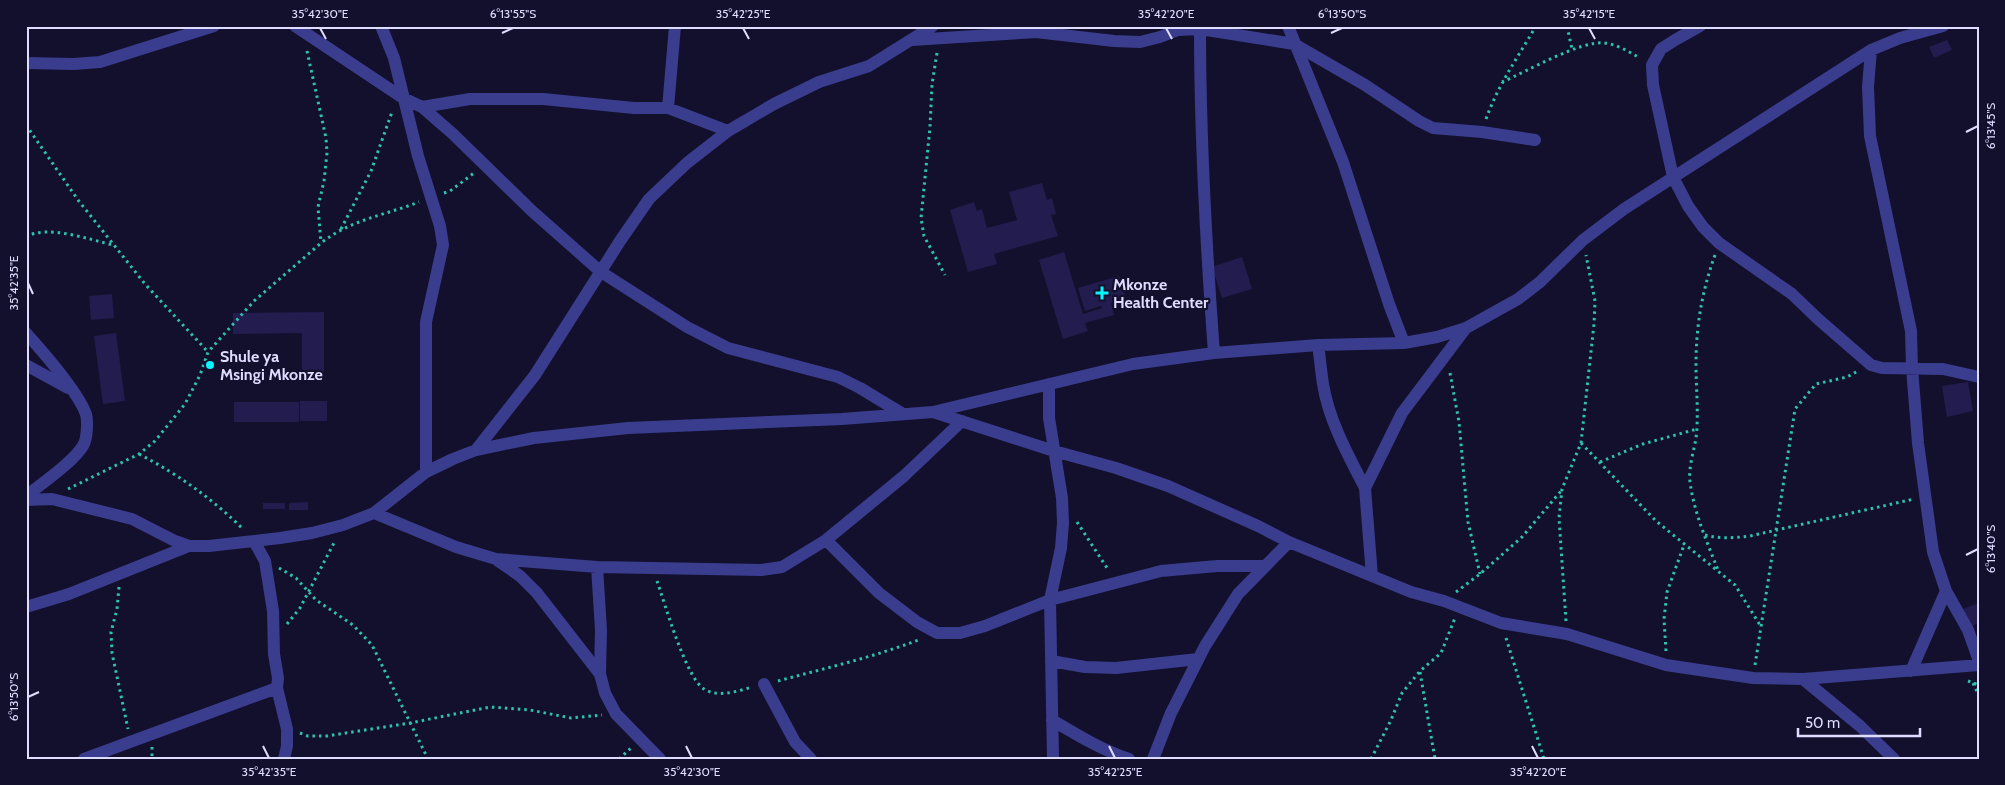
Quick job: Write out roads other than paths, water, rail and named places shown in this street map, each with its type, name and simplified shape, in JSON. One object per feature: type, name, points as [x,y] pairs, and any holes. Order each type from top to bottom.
[{"type":"street","points":[[26,63],[74,64],[100,62],[214,26]]},
{"type":"street","points":[[381,26],[394,58],[401,97],[432,197],[443,245],[426,322],[426,472]]},
{"type":"street","points":[[668,108],[675,26]]},
{"type":"street","points":[[476,450],[535,375],[649,199],[687,163],[728,131],[774,104],[819,82],[869,66],[934,26]]},
{"type":"street","points":[[1288,26],[1343,162],[1389,304],[1404,343]]},
{"type":"street","points":[[1700,26],[1675,40],[1662,50],[1652,65],[1653,85],[1673,177],[1688,206],[1703,226],[1719,243],[1792,294],[1872,365],[1882,368],[1944,369],[1979,377]]},
{"type":"street","points":[[26,500],[52,499],[132,519],[189,546],[209,546],[312,533],[343,524],[374,513],[426,472],[476,450],[534,438],[628,428],[792,421],[933,412],[1134,364],[1214,353],[1318,345],[1404,343],[1437,337],[1466,328],[1518,299],[1547,275],[1583,240],[1624,209],[1900,32],[1942,26]]},
{"type":"street","points":[[912,40],[940,40],[1036,32],[1140,42],[1178,30],[1200,29],[1294,44],[1365,85],[1419,122],[1433,128],[1482,132],[1535,140]]},
{"type":"street","points":[[1200,29],[1206,232],[1214,353]]},
{"type":"street","points":[[305,30],[401,97],[422,107],[600,272],[687,327],[728,348],[838,377],[903,414]]},
{"type":"street","points":[[1871,50],[1868,87],[1870,136],[1911,331],[1918,443],[1933,552],[1946,590],[1968,630],[1979,661]]},
{"type":"street","points":[[422,107],[470,99],[505,99],[543,100],[634,108],[668,108],[728,131]]},
{"type":"street","points":[[1365,488],[1402,413],[1466,328]]},
{"type":"street","points":[[26,333],[51,362],[72,391],[86,414],[87,428],[84,444],[72,458],[26,496]]},
{"type":"street","points":[[1318,345],[1323,385],[1331,416],[1365,488],[1372,576]]},
{"type":"street","points":[[26,365],[72,391]]},
{"type":"street","points":[[1049,384],[1049,418],[1062,498],[1063,524],[1061,548],[1050,600],[1053,759]]},
{"type":"street","points":[[933,412],[1054,451],[1116,468],[1168,486],[1258,526],[1289,542],[1411,592],[1444,601],[1501,623],[1567,634],[1666,665],[1752,678],[1803,679],[1979,665]]},
{"type":"street","points":[[374,513],[456,547],[496,559],[596,567],[653,569],[760,570],[782,567],[798,559],[826,540],[904,476],[962,421]]},
{"type":"street","points":[[254,540],[265,561],[273,611],[277,688],[287,729],[287,746],[284,759]]},
{"type":"street","points":[[826,540],[879,593],[917,622],[937,633],[960,633],[985,626],[1050,600],[1161,571],[1217,566],[1265,566]]},
{"type":"street","points":[[1153,759],[1171,713],[1198,659],[1238,594],[1289,542]]},
{"type":"street","points":[[26,607],[69,594],[189,546]]},
{"type":"street","points":[[496,559],[520,576],[536,593],[600,674]]},
{"type":"street","points":[[596,567],[601,630],[600,674],[605,693],[616,714],[660,759]]},
{"type":"street","points":[[1911,671],[1946,590]]},
{"type":"street","points":[[1051,661],[1085,667],[1116,668],[1198,659]]},
{"type":"street","points":[[1803,679],[1860,726],[1894,759]]},
{"type":"street","points":[[764,684],[795,742],[811,759]]},
{"type":"street","points":[[84,759],[277,688]]},
{"type":"street","points":[[1052,720],[1113,753],[1129,759]]},
{"type":"street","points":[[1098,759],[1113,753]]},
{"type":"place","name":"Mkonze Health Center","points":[[1102,293]]},
{"type":"place","name":"Shule ya Msingi Mkonze","points":[[210,365]]}]
